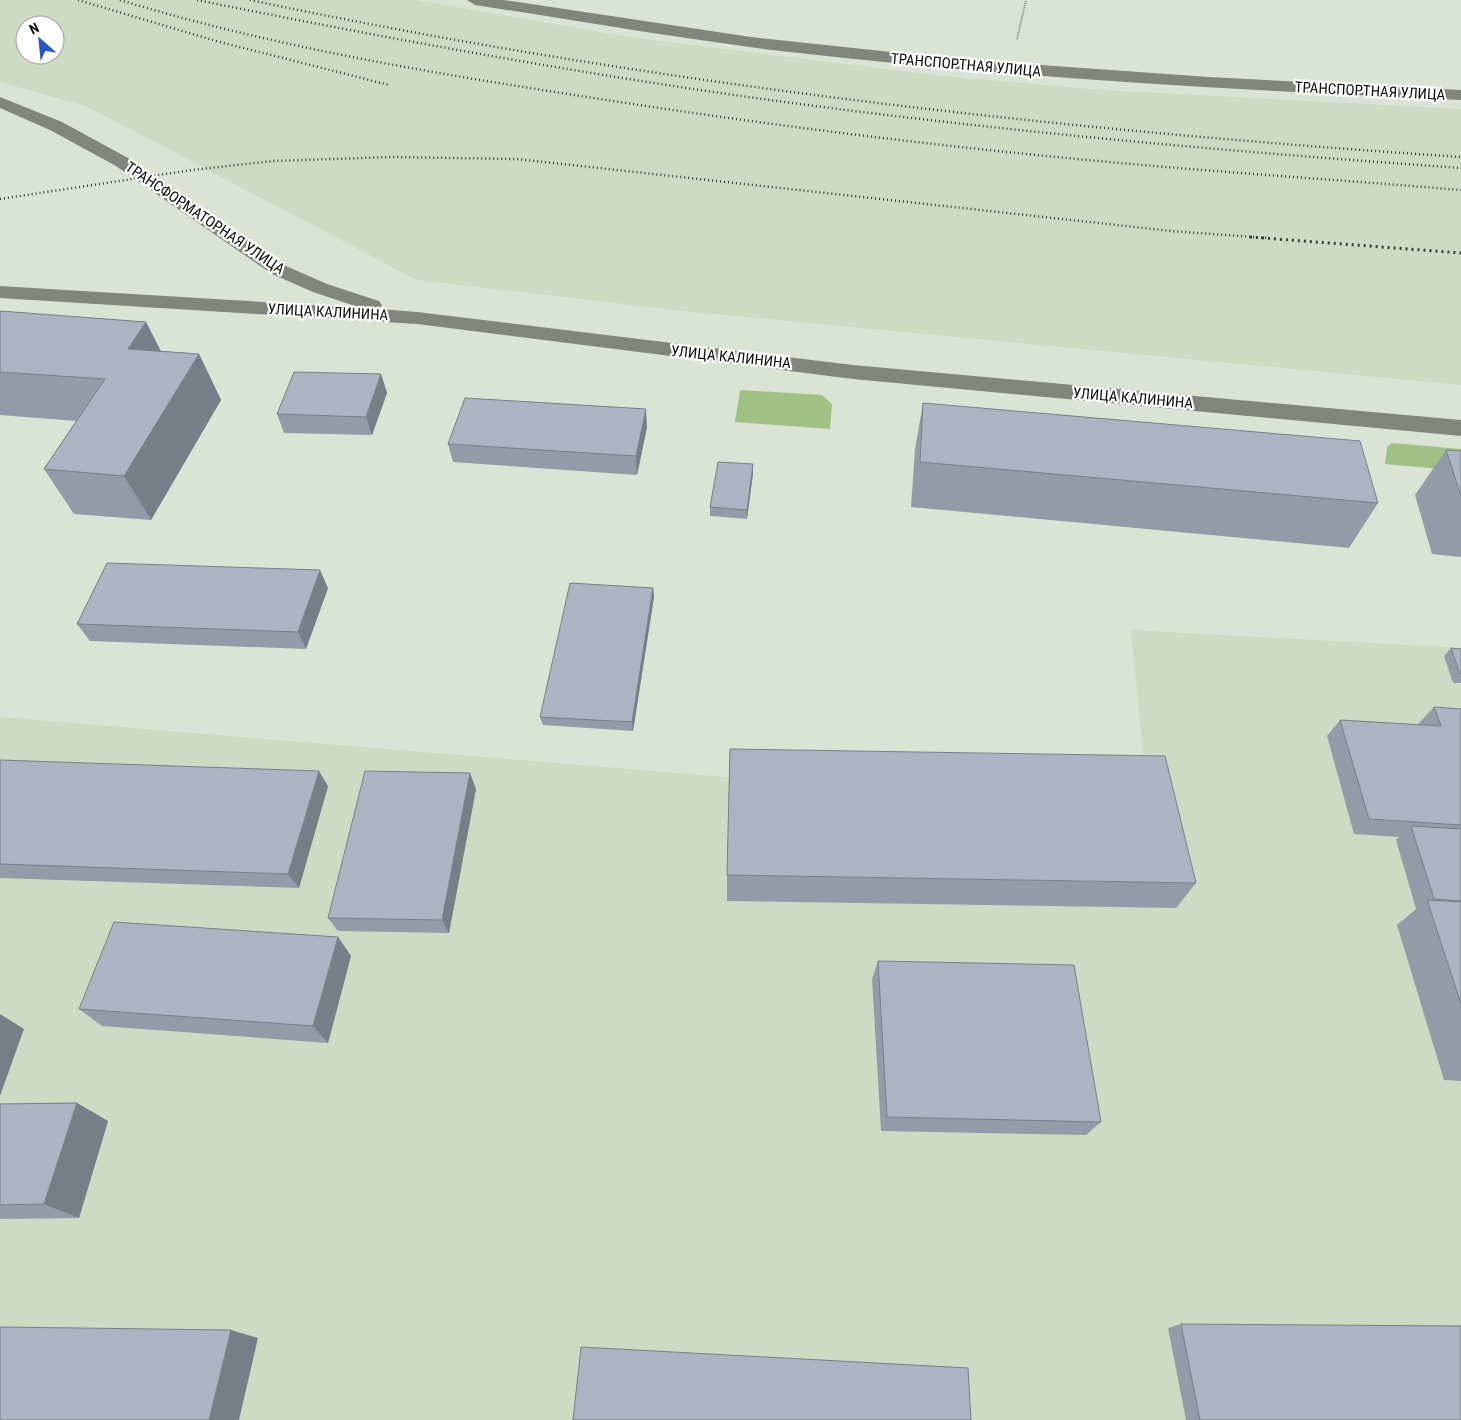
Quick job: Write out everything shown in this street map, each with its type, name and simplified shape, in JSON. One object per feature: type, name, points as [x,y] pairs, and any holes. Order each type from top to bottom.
[{"type":"main road","name":"ТРАНСПОРТНАЯ УЛИЦА","points":[[475,0],[789,47],[1010,69],[1210,84],[1461,96]]},
{"type":"main road","name":"ТРАНСФОРМАТОРНАЯ УЛИЦА","points":[[0,102],[56,126],[122,162],[180,200],[279,270],[320,288],[417,318]]},
{"type":"main road","name":"УЛИЦА КАЛИНИНА","points":[[0,292],[417,318],[853,372],[1461,428]]},
{"type":"path","points":[[1010,69],[1026,0]]},
{"type":"shaded area","points":[[0,0],[416,0],[635,38],[943,76],[1102,90],[1461,109],[1461,385],[683,311],[417,280],[88,107],[0,82]]},
{"type":"shaded area","points":[[1131,630],[1461,648],[1461,1420],[0,1420],[0,717],[1149,812]]},
{"type":"green space","points":[[740,390],[822,395],[832,404],[830,429],[735,422]]},
{"type":"green space","points":[[1392,443],[1461,449],[1461,471],[1385,464],[1387,447]]},
{"type":"building","points":[[0,311],[146,322],[128,349],[199,354],[124,476],[44,469],[105,379],[0,372]]},
{"type":"building","points":[[294,372],[381,374],[366,417],[277,414]]},
{"type":"building","points":[[465,398],[646,409],[636,456],[448,444]]},
{"type":"building","points":[[923,403],[1360,441],[1378,503],[920,462]]},
{"type":"building","points":[[1446,450],[1461,451],[1461,496]]},
{"type":"building","points":[[718,462],[753,464],[747,510],[710,507]]},
{"type":"building","points":[[107,563],[320,570],[298,632],[77,624]]},
{"type":"building","points":[[570,583],[653,588],[632,722],[540,717]]},
{"type":"building","points":[[1451,648],[1461,649],[1461,674],[1460,674]]},
{"type":"building","points":[[1434,707],[1461,709],[1461,825],[1369,819],[1340,720],[1441,726]]},
{"type":"building","points":[[730,749],[1165,756],[1196,883],[727,875]]},
{"type":"building","points":[[0,760],[319,771],[288,874],[0,864]]},
{"type":"building","points":[[365,771],[470,773],[442,920],[328,918]]},
{"type":"building","points":[[1411,826],[1461,829],[1461,901],[1434,899]]},
{"type":"building","points":[[1427,900],[1461,902],[1461,1004]]},
{"type":"building","points":[[114,922],[338,937],[313,1026],[79,1009]]},
{"type":"building","points":[[878,961],[1074,965],[1101,1122],[887,1117]]},
{"type":"building","points":[[77,1103],[44,1204],[0,1205],[0,1104]]},
{"type":"building","points":[[1181,1324],[1461,1326],[1461,1420],[1200,1420]]},
{"type":"building","points":[[0,1327],[231,1330],[209,1420],[0,1420]]},
{"type":"building","points":[[581,1347],[968,1368],[971,1420],[573,1420]]},
{"type":"railway","points":[[78,0],[216,41],[389,85]]},
{"type":"railway","points":[[120,0],[238,32],[358,58],[479,80],[716,116],[833,132],[1067,158],[1461,190]]},
{"type":"railway","points":[[197,0],[532,63],[667,85],[824,107],[1097,138],[1461,168]]},
{"type":"railway","points":[[250,0],[400,30],[550,56],[853,100],[1157,133],[1461,157]]},
{"type":"railway","points":[[0,199],[192,170],[273,161],[391,157],[517,159],[1171,231],[1267,238]]},
{"type":"railway","points":[[1250,237],[1461,253]]}]
